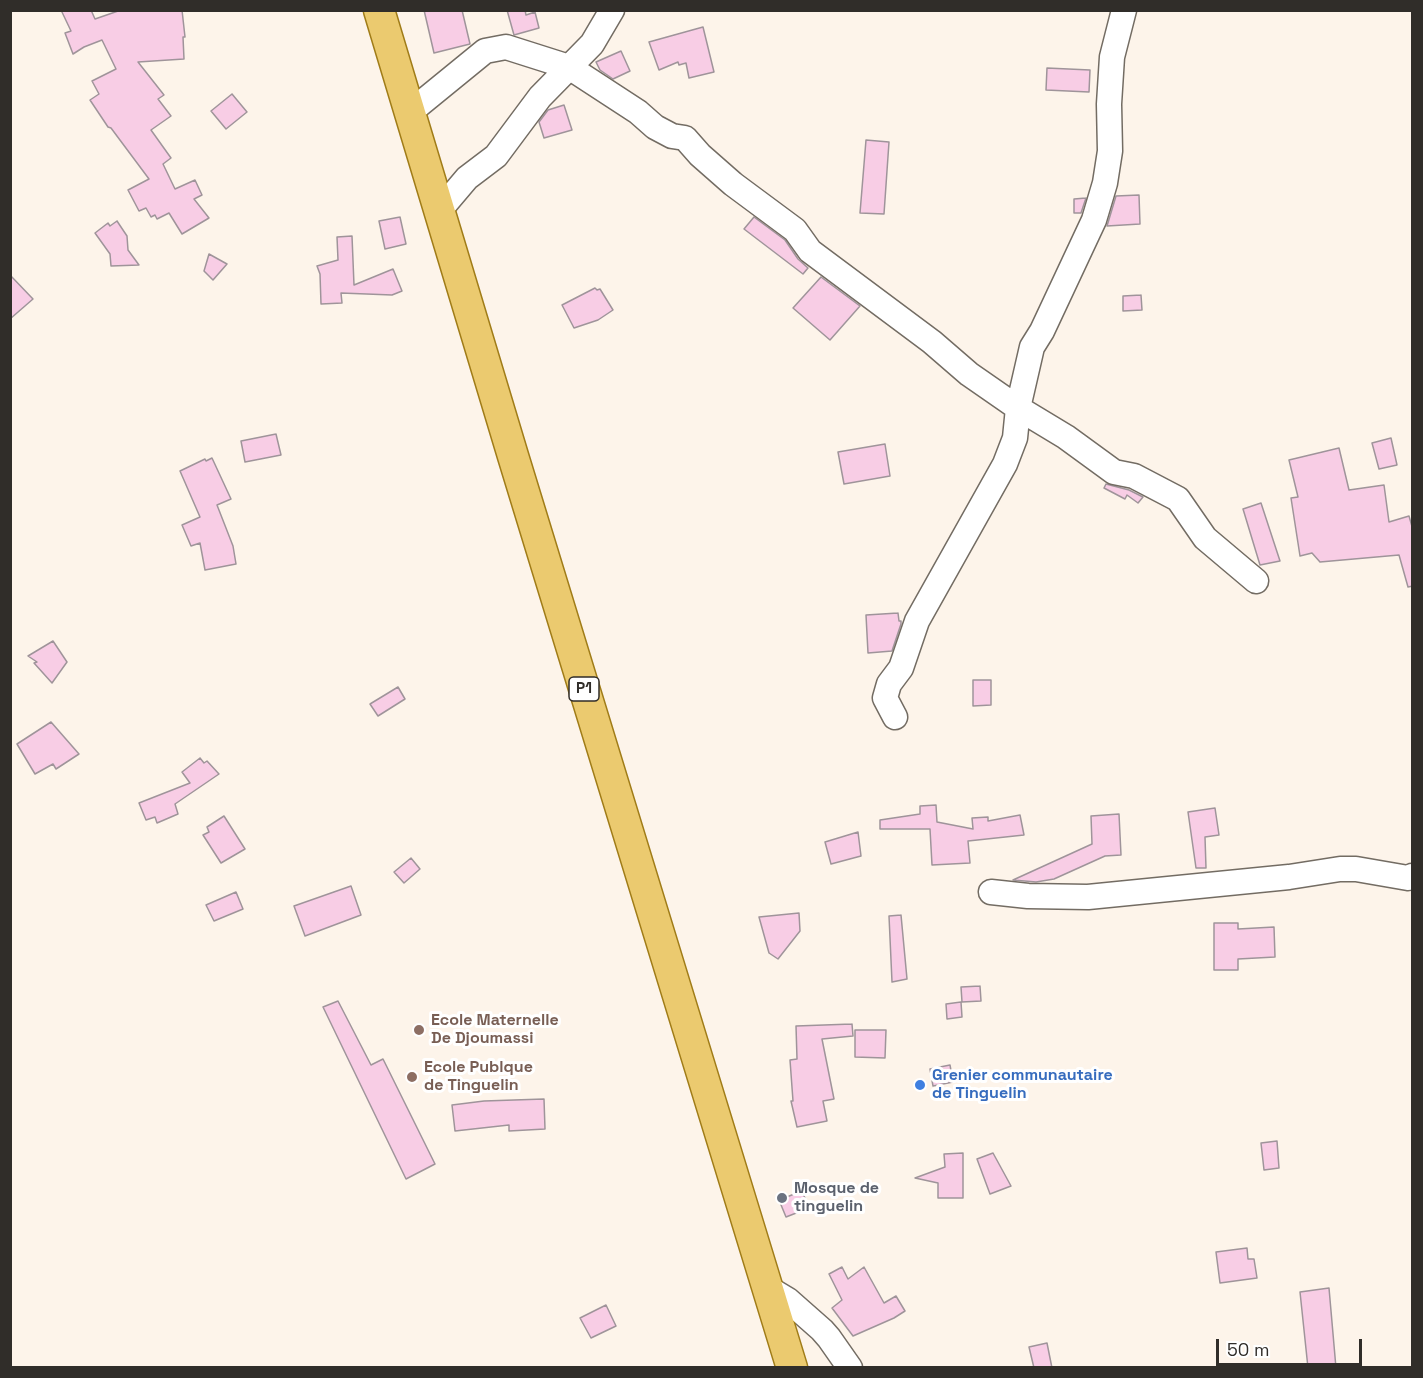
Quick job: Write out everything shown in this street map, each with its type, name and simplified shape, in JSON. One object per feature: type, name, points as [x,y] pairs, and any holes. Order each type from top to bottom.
[{"type":"main road","name":"P1","points":[[379,10],[792,1368]]},
{"type":"street","points":[[439,211],[467,178],[496,156],[540,97],[592,44],[612,10]]},
{"type":"street","points":[[895,717],[885,698],[889,684],[901,668],[917,621],[1005,465],[1015,438],[1018,408],[1032,347],[1042,331],[1094,220],[1105,183],[1110,151],[1109,104],[1112,57],[1124,10]]},
{"type":"street","points":[[409,113],[485,51],[506,46],[569,67],[638,112],[655,127],[672,136],[685,138],[700,155],[733,184],[795,230],[810,250],[969,374],[1018,408],[1066,437],[1113,472],[1134,476],[1178,499],[1205,538],[1256,581]]},
{"type":"street","points":[[991,892],[1028,896],[1088,897],[1289,877],[1340,868],[1408,878],[1413,876]]},
{"type":"street","points":[[768,1288],[789,1300],[822,1330],[850,1368]]},
{"type":"building","points":[[61,10],[91,10],[95,19],[121,10],[182,10],[185,37],[183,37],[184,59],[138,62],[164,95],[158,99],[171,116],[151,130],[171,158],[163,164],[175,189],[195,180],[202,195],[194,199],[209,218],[182,234],[169,213],[157,219],[155,215],[151,217],[146,208],[139,211],[128,190],[149,179],[90,100],[99,94],[92,81],[116,69],[102,40],[73,54],[65,33],[71,31]]},
{"type":"building","points":[[424,10],[462,10],[470,44],[434,53]]},
{"type":"building","points":[[507,10],[525,10],[526,15],[535,12],[539,28],[514,35]]},
{"type":"building","points":[[703,27],[714,72],[689,78],[686,63],[679,65],[678,62],[659,70],[649,42]]},
{"type":"building","points":[[621,51],[630,71],[613,79],[600,70],[596,62]]},
{"type":"building","points":[[1047,68],[1090,70],[1089,92],[1046,90]]},
{"type":"building","points":[[232,94],[247,112],[226,129],[211,111]]},
{"type":"building","points":[[564,105],[572,130],[544,138],[539,122],[548,110]]},
{"type":"building","points":[[866,140],[889,142],[884,214],[860,213]]},
{"type":"building","points":[[1139,195],[1140,224],[1107,226],[1116,196]]},
{"type":"building","points":[[1086,198],[1081,213],[1074,213],[1074,199]]},
{"type":"building","points":[[400,217],[406,244],[385,249],[379,221]]},
{"type":"building","points":[[754,217],[785,240],[798,259],[808,268],[803,274],[744,229]]},
{"type":"building","points":[[117,221],[127,236],[128,250],[139,265],[111,266],[110,254],[95,233],[108,223],[110,226]]},
{"type":"building","points":[[352,236],[354,285],[393,269],[402,291],[392,295],[341,293],[342,303],[321,304],[320,274],[317,266],[338,260],[337,237]]},
{"type":"building","points":[[209,254],[227,264],[213,280],[204,271]]},
{"type":"building","points":[[10,275],[33,299],[10,319]]},
{"type":"building","points":[[821,277],[860,306],[830,340],[793,308]]},
{"type":"building","points":[[595,288],[600,289],[613,310],[598,320],[574,328],[562,305]]},
{"type":"building","points":[[1141,295],[1142,310],[1123,311],[1123,296]]},
{"type":"building","points":[[276,434],[281,455],[245,462],[241,441]]},
{"type":"building","points":[[1391,438],[1397,465],[1379,469],[1372,443]]},
{"type":"building","points":[[885,444],[890,476],[844,484],[838,452]]},
{"type":"building","points":[[1339,448],[1349,490],[1384,485],[1389,522],[1409,516],[1413,530],[1413,586],[1408,587],[1399,555],[1320,562],[1312,553],[1300,556],[1291,498],[1298,497],[1289,460]]},
{"type":"building","points":[[212,458],[231,499],[217,505],[233,546],[236,564],[205,570],[200,543],[191,546],[182,525],[200,517],[180,471]]},
{"type":"building","points":[[1106,484],[1129,490],[1143,497],[1138,503],[1127,495],[1125,499],[1104,488]]},
{"type":"building","points":[[1261,503],[1280,561],[1260,565],[1243,509]]},
{"type":"building","points":[[898,613],[901,624],[892,651],[868,653],[866,615]]},
{"type":"building","points":[[53,641],[67,662],[52,683],[34,663],[37,662],[28,656]]},
{"type":"building","points":[[973,680],[991,680],[991,705],[973,706]]},
{"type":"building","points":[[398,687],[405,699],[378,716],[370,704]]},
{"type":"building","points":[[51,722],[79,754],[56,769],[53,764],[35,774],[17,744]]},
{"type":"building","points":[[200,758],[204,763],[207,761],[219,774],[175,804],[178,814],[157,823],[155,817],[146,820],[139,803],[190,783],[182,772]]},
{"type":"building","points":[[936,805],[937,822],[973,829],[972,818],[988,817],[988,821],[1020,815],[1024,835],[968,841],[970,863],[932,865],[930,829],[880,829],[880,820],[920,814],[920,806]]},
{"type":"building","points":[[1215,808],[1219,835],[1205,837],[1206,868],[1196,868],[1188,812]]},
{"type":"building","points":[[1119,814],[1121,855],[1105,856],[1054,879],[1036,882],[1013,880],[1092,844],[1091,816]]},
{"type":"building","points":[[224,816],[245,849],[221,863],[203,835],[209,832],[207,827]]},
{"type":"building","points":[[858,832],[861,856],[831,864],[825,842]]},
{"type":"building","points":[[411,858],[420,869],[404,883],[394,872]]},
{"type":"building","points":[[351,886],[361,915],[305,936],[294,906]]},
{"type":"building","points":[[236,892],[243,909],[214,921],[206,905]]},
{"type":"building","points":[[799,913],[800,931],[778,959],[769,953],[759,917]]},
{"type":"building","points":[[901,915],[907,979],[892,982],[889,916]]},
{"type":"building","points":[[1214,923],[1238,923],[1238,929],[1274,927],[1275,957],[1238,959],[1238,970],[1214,970]]},
{"type":"building","points":[[980,986],[981,1001],[962,1002],[961,987]]},
{"type":"building","points":[[338,1001],[371,1065],[383,1059],[435,1164],[406,1179],[323,1007]]},
{"type":"building","points":[[961,1002],[962,1017],[947,1019],[946,1004]]},
{"type":"building","points":[[852,1024],[853,1036],[822,1039],[834,1099],[823,1101],[827,1121],[797,1127],[791,1101],[793,1101],[790,1060],[797,1059],[796,1026]]},
{"type":"building","points":[[855,1030],[886,1030],[885,1058],[855,1057]]},
{"type":"building","points":[[950,1065],[953,1082],[933,1086],[930,1069]]},
{"type":"building","points":[[544,1099],[545,1129],[509,1131],[509,1125],[455,1131],[452,1105],[484,1101]]},
{"type":"building","points":[[1277,1141],[1279,1168],[1264,1170],[1261,1143]]},
{"type":"building","points":[[963,1153],[963,1198],[938,1198],[938,1183],[915,1178],[945,1167],[944,1154]]},
{"type":"building","points":[[993,1153],[1011,1186],[990,1194],[977,1159]]},
{"type":"building","points":[[802,1191],[809,1208],[786,1217],[779,1200]]},
{"type":"building","points":[[1247,1248],[1248,1259],[1254,1259],[1257,1278],[1220,1283],[1216,1252]]},
{"type":"building","points":[[842,1267],[848,1279],[864,1267],[884,1303],[896,1296],[905,1311],[853,1336],[832,1308],[842,1300],[829,1274]]},
{"type":"building","points":[[1329,1288],[1336,1368],[1308,1368],[1300,1292]]},
{"type":"building","points":[[606,1305],[616,1326],[591,1338],[580,1318]]},
{"type":"building","points":[[1047,1343],[1052,1368],[1034,1368],[1029,1347]]},
{"type":"place","name":"Ecole Maternelle De Djoumassi","points":[[419,1030]]},
{"type":"place","name":"Ecole Publque de Tinguelin","points":[[412,1077]]},
{"type":"place","name":"Grenier communautaire de Tinguelin","points":[[920,1085]]},
{"type":"place","name":"Mosque de tinguelin","points":[[782,1198]]}]
